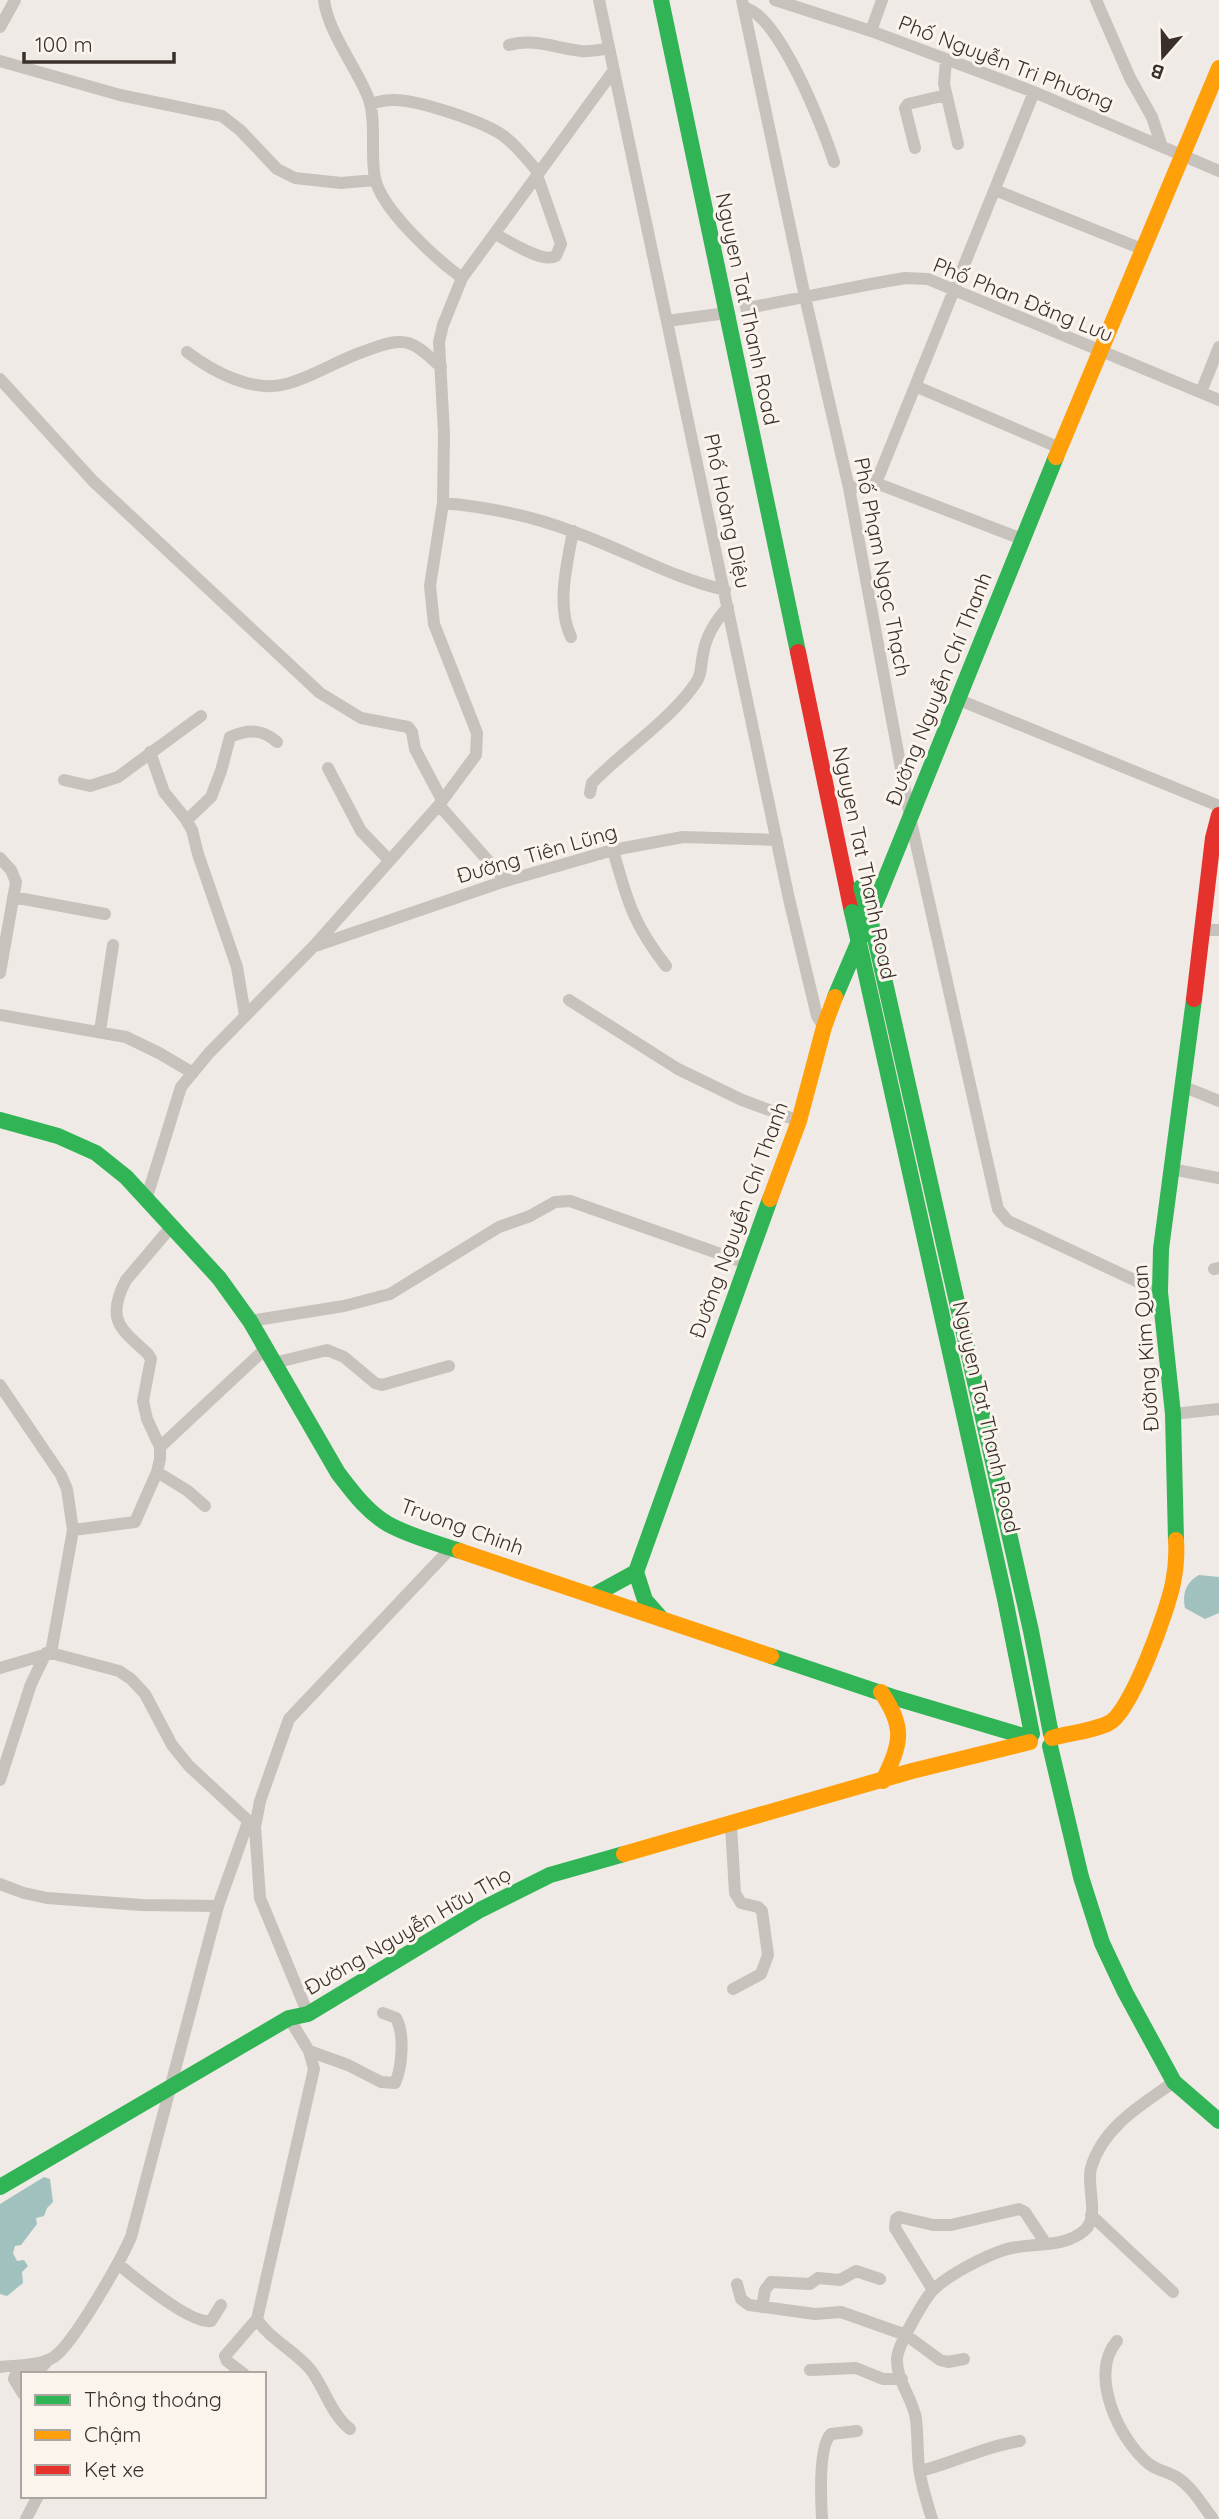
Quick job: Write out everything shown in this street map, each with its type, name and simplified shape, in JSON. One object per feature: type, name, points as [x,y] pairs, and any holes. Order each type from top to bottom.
[{"type":"main road","name":"Nguyen Tat Thanh Road","points":[[661,0],[852,912],[1002,1586],[1031,1738]]},
{"type":"main road","name":"Nguyen Tat Thanh Road","points":[[673,0],[861,887],[1031,1631],[1051,1740],[1081,1877],[1102,1943],[1125,1992],[1174,2082],[1219,2121]]},
{"type":"main road","name":"Đường Nguyễn Chí Thanh","points":[[636,1572],[799,1121],[824,1027],[1099,351],[1219,68]]},
{"type":"main road","name":"Đường Kim Quan","points":[[1051,1740],[1089,1730],[1117,1718],[1143,1670],[1159,1632],[1173,1585],[1177,1560],[1173,1414],[1160,1292],[1161,1249],[1182,1086],[1211,930],[1213,838],[1219,815]]},
{"type":"main road","name":"Truong Chinh","points":[[0,1120],[58,1136],[96,1153],[126,1177],[219,1278],[250,1321],[338,1474],[372,1512],[388,1524],[663,1620],[1031,1738],[1035,1749],[1039,1751],[1051,1740]]},
{"type":"main road","points":[[594,1595],[636,1572],[645,1600],[663,1620]]},
{"type":"main road","points":[[881,1692],[897,1713],[900,1741],[883,1781]]},
{"type":"main road","name":"Đường Nguyễn Hữu Thọ","points":[[0,2187],[289,2018],[308,2014],[480,1910],[550,1875],[1031,1738]]},
{"type":"street","points":[[0,27],[15,0]]},
{"type":"street","points":[[324,0],[329,19],[370,103],[375,180],[388,203],[415,238],[462,278]]},
{"type":"street","name":"Phố Hoàng Diệu","points":[[599,0],[777,840],[817,1016],[824,1027]]},
{"type":"street","name":"Phố Nguyễn Tri Phương","points":[[775,0],[871,31],[1034,92],[1219,171]]},
{"type":"street","points":[[871,31],[882,0]]},
{"type":"street","points":[[1096,0],[1130,78],[1152,117],[1162,147]]},
{"type":"street","points":[[743,4],[758,13],[777,36],[814,108],[834,162]]},
{"type":"street","name":"Phố Phạm Ngọc Thạch","points":[[743,4],[805,297],[849,488],[910,817],[998,1209],[1008,1221],[1160,1292]]},
{"type":"street","points":[[509,45],[524,41],[583,51],[609,48]]},
{"type":"street","points":[[946,59],[944,84],[958,144]]},
{"type":"street","points":[[0,61],[120,95],[222,116],[240,130],[276,169],[295,178],[341,183],[375,180]]},
{"type":"street","points":[[146,1200],[181,1087],[245,1015],[314,946],[441,802],[476,755],[477,733],[434,624],[430,586],[443,503],[444,433],[439,342],[443,324],[462,278],[614,70]]},
{"type":"street","points":[[876,483],[1034,92]]},
{"type":"street","points":[[915,148],[905,108],[908,104],[946,96]]},
{"type":"street","points":[[370,103],[390,100],[415,103],[457,115],[506,137],[538,174],[561,244],[556,256],[548,259],[495,234]]},
{"type":"street","points":[[995,190],[1142,249]]},
{"type":"street","name":"Phố Phan Đăng Lưu","points":[[753,307],[905,278],[928,279],[1219,400]]},
{"type":"street","points":[[667,321],[719,314]]},
{"type":"street","points":[[187,352],[222,374],[274,387],[288,384],[341,359],[402,342],[421,350],[441,368]]},
{"type":"street","points":[[1201,392],[1219,346]]},
{"type":"street","points":[[0,379],[93,481],[320,692],[361,718],[408,727],[415,749],[441,802],[506,881]]},
{"type":"street","points":[[915,386],[1060,448]]},
{"type":"street","points":[[849,488],[876,483],[1022,539]]},
{"type":"street","points":[[443,503],[480,506],[573,531],[700,584],[725,590]]},
{"type":"street","points":[[571,637],[564,623],[563,607],[573,531]]},
{"type":"street","points":[[590,793],[590,786],[597,778],[676,705],[698,680],[703,652],[712,626],[728,607]]},
{"type":"street","points":[[957,699],[1219,806]]},
{"type":"street","points":[[64,780],[90,786],[118,777],[201,716]]},
{"type":"street","points":[[187,821],[211,797],[230,737],[254,731],[267,734],[277,742]]},
{"type":"street","points":[[150,752],[164,792],[187,821],[237,967],[245,1015]]},
{"type":"street","points":[[328,768],[361,831],[388,860]]},
{"type":"street","name":"Đường Tiên Lũng","points":[[314,946],[506,881],[613,850],[683,837],[777,840]]},
{"type":"street","points":[[613,850],[635,921],[666,967]]},
{"type":"street","points":[[0,858],[16,882],[1,955],[0,973]]},
{"type":"street","points":[[13,897],[104,914]]},
{"type":"street","points":[[100,1031],[113,945]]},
{"type":"street","points":[[569,1000],[678,1069],[742,1100],[799,1121]]},
{"type":"street","points":[[0,1015],[126,1037],[193,1073]]},
{"type":"street","points":[[1182,1086],[1219,1101]]},
{"type":"street","points":[[1171,1169],[1219,1178]]},
{"type":"street","points":[[250,1321],[344,1306],[390,1294],[499,1227],[530,1216],[562,1200],[747,1263]]},
{"type":"street","points":[[73,1530],[135,1522],[157,1472],[160,1447],[147,1419],[143,1401],[151,1359],[121,1330],[117,1323],[117,1311],[121,1289],[126,1280],[171,1227]]},
{"type":"street","points":[[160,1447],[270,1356],[327,1350],[344,1357],[375,1383],[382,1385],[449,1366]]},
{"type":"street","points":[[0,1385],[61,1475],[73,1530],[49,1653],[31,1684],[0,1780]]},
{"type":"street","points":[[1173,1414],[1219,1409]]},
{"type":"street","points":[[157,1472],[188,1491],[205,1506]]},
{"type":"street","points":[[38,2372],[64,2348],[118,2264],[131,2237],[218,1906],[289,1719],[451,1548]]},
{"type":"street","points":[[0,1668],[49,1653],[119,1671],[145,1694],[172,1745],[189,1766],[251,1825],[260,1898],[308,2014]]},
{"type":"street","points":[[731,1825],[735,1893],[741,1903],[758,1907],[762,1911],[768,1955],[761,1974],[733,1989]]},
{"type":"street","points":[[0,1884],[47,1898],[142,1905],[218,1906]]},
{"type":"street","points":[[309,2051],[348,2065],[381,2082],[395,2084],[399,2067],[401,2029],[396,2018],[383,2013]]},
{"type":"street","points":[[241,2372],[227,2361],[225,2356],[257,2319],[312,2077],[313,2061],[289,2018]]},
{"type":"street","points":[[932,2519],[919,2471],[913,2403],[897,2361],[906,2335],[933,2290],[984,2258],[1022,2246],[1072,2239],[1082,2232],[1089,2225],[1089,2180],[1100,2147],[1132,2111],[1174,2082]]},
{"type":"street","points":[[933,2290],[895,2228],[896,2219],[899,2217],[933,2225],[951,2225],[1020,2208],[1046,2244]]},
{"type":"street","points":[[1091,2215],[1173,2292]]},
{"type":"street","points":[[118,2264],[153,2292],[201,2321],[211,2321],[221,2305]]},
{"type":"street","points":[[762,2307],[763,2293],[771,2282],[810,2284],[818,2278],[840,2280],[856,2271],[880,2279]]},
{"type":"street","points":[[737,2284],[743,2303],[815,2314],[841,2312],[906,2335],[940,2360],[948,2362],[964,2359]]},
{"type":"street","points":[[257,2319],[308,2367],[325,2392],[337,2417],[350,2428]]},
{"type":"street","points":[[1118,2341],[1106,2357],[1110,2408],[1150,2465],[1179,2478],[1213,2519]]},
{"type":"street","points":[[0,2367],[48,2360]]},
{"type":"street","points":[[810,2370],[856,2368],[883,2379],[902,2379]]},
{"type":"street","points":[[21,2375],[14,2378],[21,2391]]},
{"type":"street","points":[[822,2519],[825,2442],[831,2434],[857,2431]]},
{"type":"street","points":[[919,2471],[967,2457],[989,2447],[1020,2441]]},
{"type":"street","points":[[26,2519],[37,2498]]},
{"type":"water","points":[[1199,1575],[1219,1577],[1219,1613],[1205,1619],[1185,1608],[1184,1603],[1188,1585]]},
{"type":"water","points":[[44,2177],[50,2179],[53,2202],[44,2216],[36,2218],[37,2224],[21,2245],[15,2246],[13,2253],[17,2261],[24,2260],[28,2266],[22,2272],[23,2283],[7,2296],[0,2294],[0,2204]]},
{"type":"tunnel","points":[[723,314],[753,307]]},
{"type":"traffic: fast","points":[[661,0],[798,652]]},
{"type":"traffic: fast","points":[[835,997],[1056,457]]},
{"type":"traffic: fast","points":[[861,887],[875,938]]},
{"type":"traffic: fast","points":[[852,912],[863,961]]},
{"type":"traffic: fast","points":[[875,938],[1031,1631],[1051,1734]]},
{"type":"traffic: fast","points":[[863,961],[1005,1599],[1032,1734]]},
{"type":"traffic: fast","points":[[1176,1540],[1173,1414],[1160,1292],[1161,1249],[1194,999]]},
{"type":"traffic: fast","points":[[0,1120],[58,1136],[96,1153],[126,1177],[219,1278],[250,1321],[338,1473],[360,1501],[373,1514],[396,1528],[460,1551]]},
{"type":"traffic: fast","points":[[594,1595],[636,1572],[770,1199]]},
{"type":"traffic: fast","points":[[636,1572],[645,1600],[660,1617]]},
{"type":"traffic: fast","points":[[771,1656],[896,1698],[1030,1738]]},
{"type":"traffic: fast","points":[[1050,1746],[1081,1877],[1102,1943],[1125,1992],[1174,2082],[1219,2121]]},
{"type":"traffic: fast","points":[[0,2187],[289,2018],[308,2014],[480,1910],[550,1875],[624,1854]]},
{"type":"traffic: slow","points":[[1056,457],[1219,68]]},
{"type":"traffic: slow","points":[[770,1199],[799,1121],[824,1027],[835,997]]},
{"type":"traffic: slow","points":[[1052,1738],[1103,1726],[1118,1715],[1128,1701],[1170,1596],[1176,1566],[1176,1540]]},
{"type":"traffic: slow","points":[[460,1551],[771,1656]]},
{"type":"traffic: slow","points":[[881,1692],[894,1716],[898,1736],[894,1756],[883,1781]]},
{"type":"traffic: slow","points":[[624,1854],[912,1771],[1030,1742]]},
{"type":"traffic: jam","points":[[798,652],[852,912]]},
{"type":"traffic: jam","points":[[1194,999],[1213,838],[1219,815]]}]
